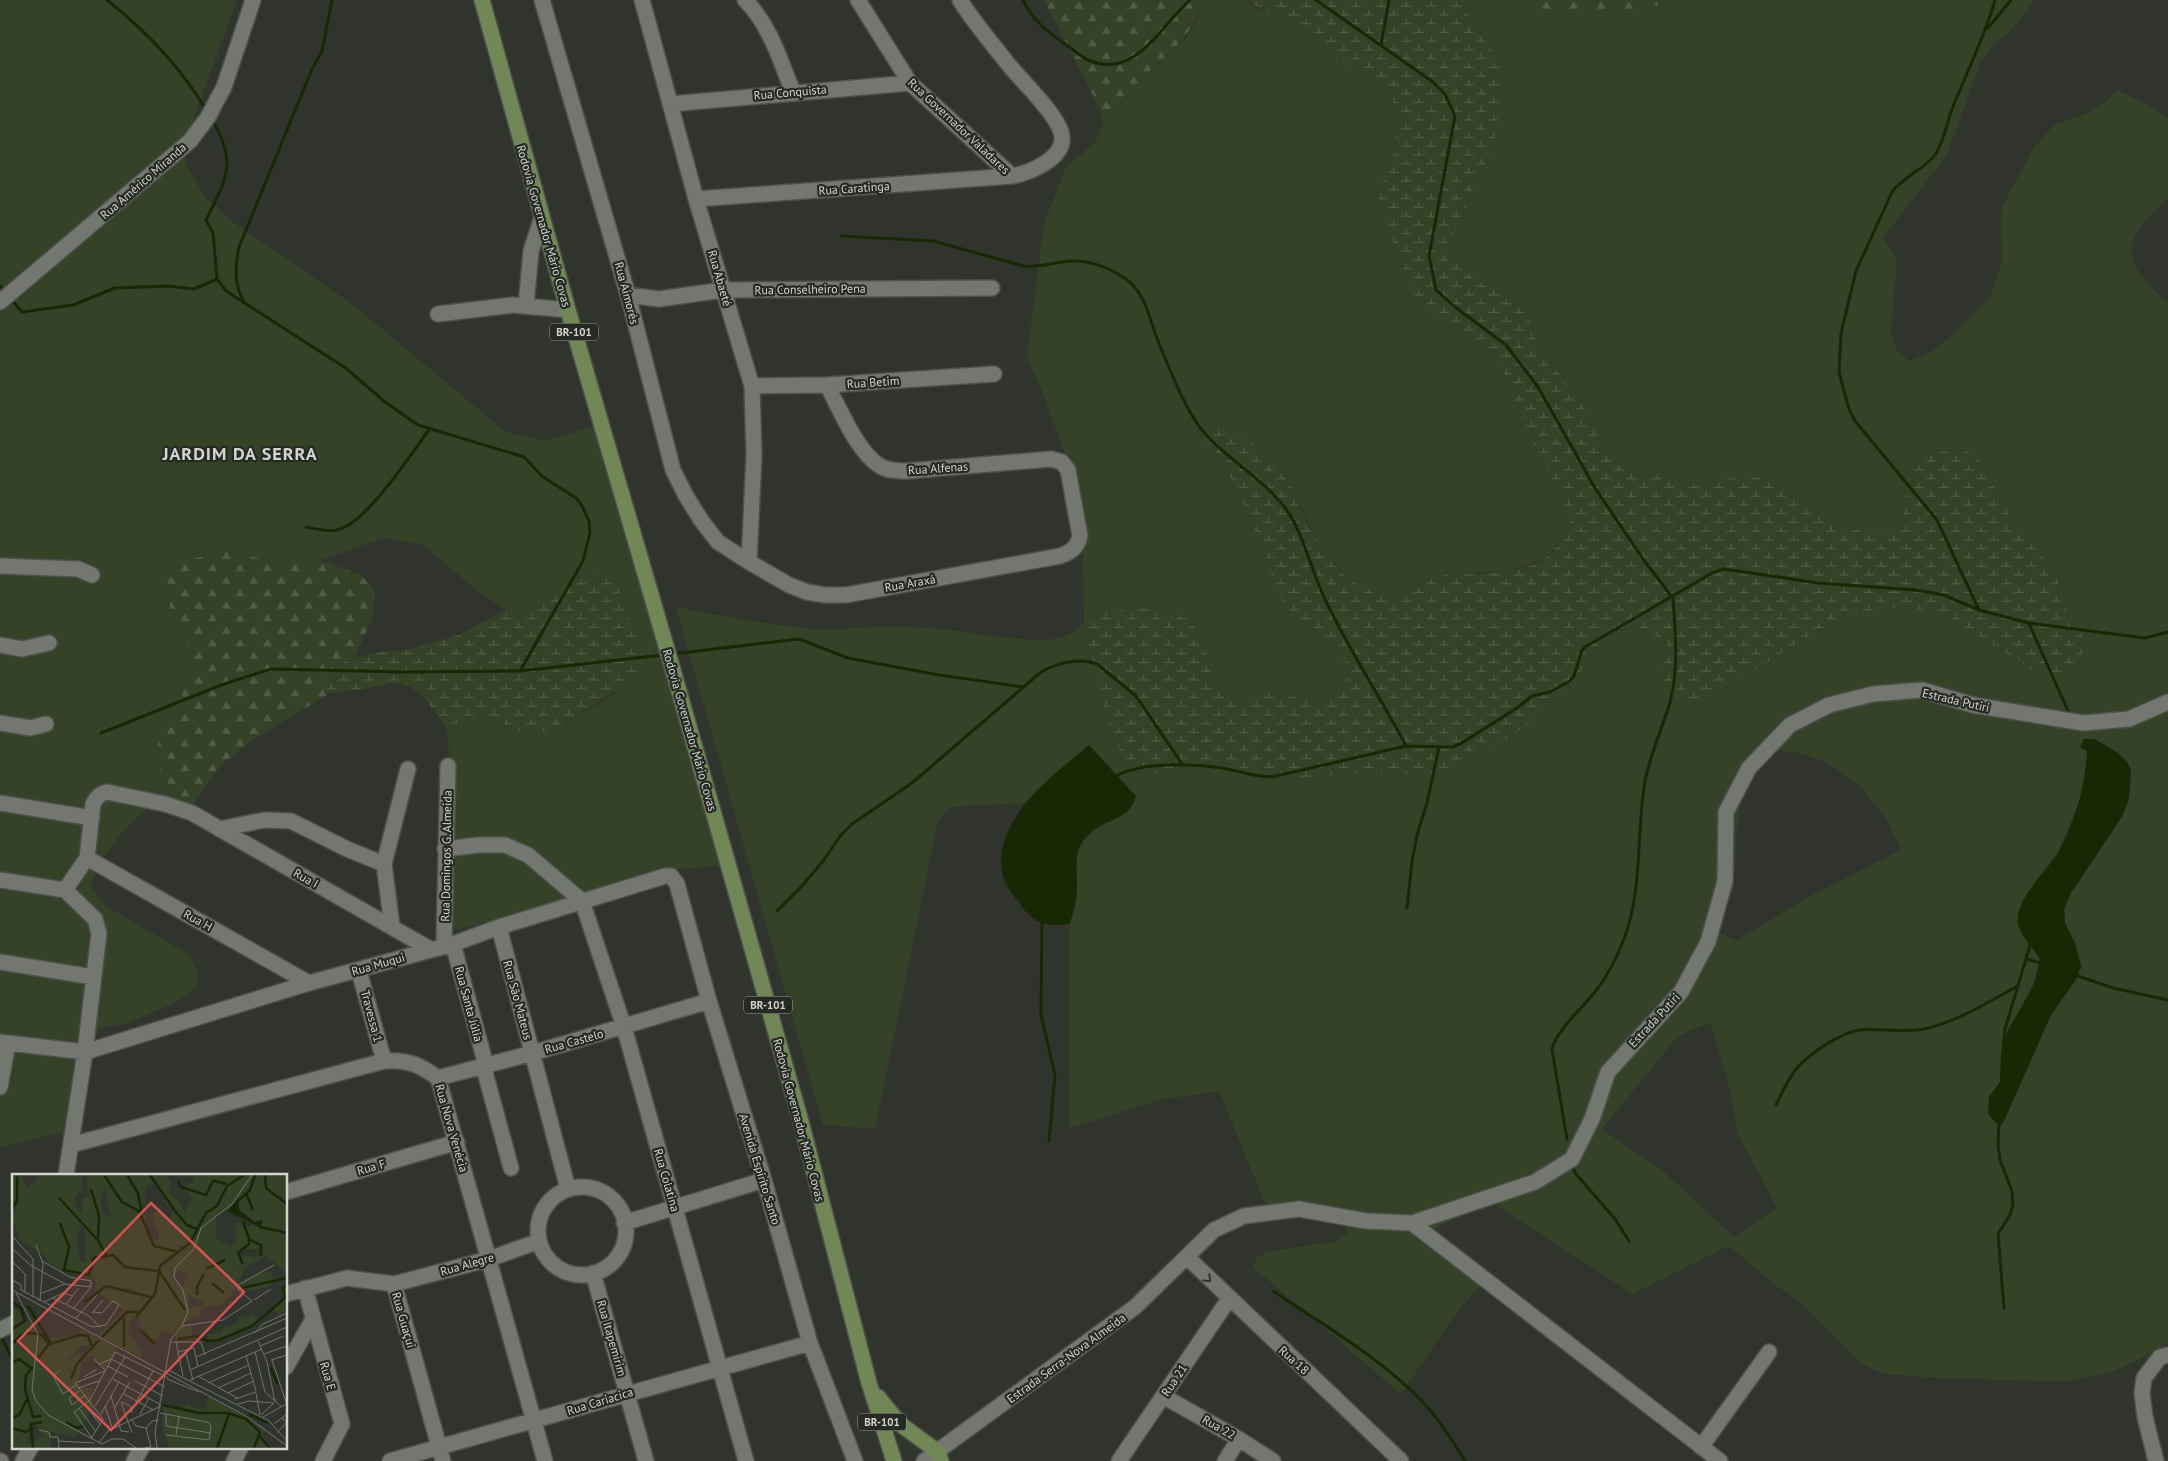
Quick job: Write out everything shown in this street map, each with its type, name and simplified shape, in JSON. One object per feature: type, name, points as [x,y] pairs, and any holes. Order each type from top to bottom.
[{"type":"main road","name":"Rodovia Governador Mário Covas","points":[[482,0],[568,310],[674,672],[797,1109],[869,1383],[894,1461]]},
{"type":"main road","points":[[869,1383],[878,1398],[900,1424],[942,1458]]},
{"type":"street","name":"Rua Américo Miranda","points":[[0,302],[190,141],[208,117],[224,87],[253,0]]},
{"type":"street","name":"Rua Aimorés","points":[[542,0],[628,295],[673,470],[701,520],[718,542],[749,562]]},
{"type":"street","name":"Rua Abaeté","points":[[642,0],[696,199],[752,386],[754,454],[749,562]]},
{"type":"street","points":[[745,0],[754,9],[767,29],[793,92]]},
{"type":"street","name":"Rua Governador Valadares","points":[[858,0],[910,83],[1012,176]]},
{"type":"street","name":"Rua Caratinga","points":[[696,199],[1012,176],[1027,173],[1046,163],[1059,148],[1062,140],[1061,130],[1055,119],[1009,64],[960,0]]},
{"type":"street","name":"Rua Conquista","points":[[670,104],[910,83]]},
{"type":"street","points":[[526,305],[531,250],[542,217]]},
{"type":"street","name":"Rua Conselheiro Pena","points":[[628,295],[659,299],[723,290],[992,288]]},
{"type":"street","points":[[438,314],[526,305],[568,310]]},
{"type":"street","name":"Rua Betim","points":[[752,386],[827,385],[994,374]]},
{"type":"street","name":"Rua Alfenas","points":[[827,385],[860,445],[868,456],[882,467],[895,471],[907,471],[1051,459],[1062,462],[1068,470],[1080,536],[1074,549]]},
{"type":"street","name":"Rua Araxá","points":[[749,562],[789,585],[807,592],[825,595],[846,595],[1060,556],[1074,549]]},
{"type":"street","points":[[0,566],[78,569],[92,575]]},
{"type":"street","points":[[0,645],[22,648],[49,643]]},
{"type":"street","name":"Estrada Putiri","points":[[1188,1258],[1214,1230],[1244,1216],[1299,1210],[1366,1221],[1412,1223],[1535,1182],[1572,1159],[1592,1120],[1608,1072],[1681,992],[1708,942],[1725,881],[1726,812],[1749,768],[1790,725],[1829,705],[1873,694],[1922,690],[1973,705],[2083,722],[2129,719],[2168,702]]},
{"type":"street","points":[[0,723],[30,728],[46,724]]},
{"type":"street","name":"Rua Domingos G. Almeida","points":[[442,946],[448,766]]},
{"type":"street","points":[[392,926],[384,864],[408,769]]},
{"type":"street","name":"Rua I","points":[[92,818],[93,804],[97,796],[107,792],[181,808],[392,926],[442,946]]},
{"type":"street","points":[[0,804],[92,818],[87,858],[65,890]]},
{"type":"street","points":[[219,829],[265,820],[291,821],[347,849],[384,864]]},
{"type":"street","points":[[445,849],[478,845],[506,845],[528,855],[582,901]]},
{"type":"street","name":"Rua H","points":[[87,858],[309,983]]},
{"type":"street","name":"Rua Muqui","points":[[85,1052],[309,983],[359,971],[442,946],[665,876],[671,876]]},
{"type":"street","name":"Avenida Espírito Santo","points":[[671,876],[677,884],[709,1001],[764,1180],[810,1343],[855,1461]]},
{"type":"street","points":[[0,880],[65,890],[95,919],[99,933],[85,1052],[66,1174]]},
{"type":"street","name":"Rua Colatina","points":[[582,901],[624,1027],[746,1461]]},
{"type":"street","name":"Rua São Mateus","points":[[499,927],[568,1189]]},
{"type":"street","name":"Rua Santa Júlia","points":[[442,946],[484,1065],[511,1168]]},
{"type":"street","points":[[0,962],[93,977]]},
{"type":"street","name":"Travessa 1","points":[[359,971],[384,1061]]},
{"type":"street","name":"Rua Castelo","points":[[438,1078],[533,1053],[709,1001]]},
{"type":"street","points":[[0,1087],[4,1042],[85,1052]]},
{"type":"street","name":"Rua Nova Venécia","points":[[71,1146],[384,1061],[416,1063],[438,1078],[545,1461]]},
{"type":"street","name":"Rua F","points":[[288,1191],[457,1142]]},
{"type":"street","points":[[624,1223],[674,1206],[764,1180]]},
{"type":"street","points":[[584,1187],[604,1193],[612,1199],[623,1216],[624,1223],[626,1231],[621,1251],[612,1263],[604,1270],[581,1275],[570,1274],[556,1267],[546,1256],[538,1232],[544,1207],[550,1200],[568,1189],[584,1187]]},
{"type":"street","points":[[1412,1223],[1720,1461]]},
{"type":"street","name":"Rua Alegre","points":[[394,1284],[489,1259],[540,1241]]},
{"type":"street","name":"Rua 18","points":[[1188,1258],[1401,1461]]},
{"type":"street","name":"Estrada Serra-Nova Almeida","points":[[924,1461],[942,1458],[1135,1307],[1188,1258]]},
{"type":"street","name":"Rua Itapemirim","points":[[593,1273],[646,1461]]},
{"type":"street","name":"Rua Guaçui","points":[[288,1293],[346,1278],[394,1284],[441,1454]]},
{"type":"street","name":"Rua E","points":[[305,1288],[312,1321],[342,1424],[323,1461]]},
{"type":"street","name":"Rua 21","points":[[1119,1461],[1229,1299]]},
{"type":"street","points":[[288,1364],[312,1321]]},
{"type":"street","points":[[0,1330],[12,1324]]},
{"type":"street","name":"Rua Cariacica","points":[[390,1461],[441,1454],[534,1421],[627,1392],[810,1343]]},
{"type":"street","points":[[1701,1447],[1769,1352]]},
{"type":"street","points":[[2156,1461],[2145,1416],[2143,1386],[2144,1378],[2160,1357],[2168,1355]]},
{"type":"street","name":"Rua 22","points":[[1163,1396],[1239,1439],[1273,1461]]},
{"type":"street","points":[[1224,1461],[1239,1439]]},
{"type":"street","points":[[23,1461],[30,1448]]},
{"type":"street","points":[[134,1461],[141,1448]]},
{"type":"street","points":[[234,1461],[240,1448]]},
{"type":"green space","points":[[0,0],[237,0],[186,139],[185,164],[206,198],[233,222],[352,304],[506,432],[545,441],[598,425],[723,866],[666,870],[457,930],[449,923],[449,752],[446,726],[483,717],[498,720],[516,731],[533,733],[551,731],[613,695],[641,661],[636,638],[619,591],[542,603],[520,619],[480,593],[423,545],[384,538],[320,560],[292,564],[227,552],[170,607],[191,651],[188,678],[180,701],[160,731],[157,755],[167,802],[143,812],[124,831],[106,854],[91,887],[106,906],[190,955],[197,971],[197,986],[179,1001],[127,1023],[104,1027],[89,1039],[69,1131],[0,1147]]},
{"type":"green space","points":[[1044,0],[1204,0],[1193,25],[1180,42],[1145,76],[1103,122],[1100,109]]},
{"type":"green space","points":[[1204,0],[1245,0],[1250,5],[1284,19],[1309,33],[1342,64],[1391,92],[1398,117],[1393,158],[1385,174],[1393,241],[1399,260],[1457,327],[1488,352],[1506,377],[1531,440],[1566,506],[1571,527],[1546,558],[1510,571],[1444,574],[1399,595],[1387,596],[1364,589],[1345,576],[1322,551],[1286,476],[1254,444],[1234,432],[1223,430],[1202,438],[1213,446],[1234,485],[1239,499],[1247,507],[1257,540],[1264,551],[1273,584],[1301,622],[1338,652],[1345,661],[1349,671],[1345,682],[1319,704],[1308,702],[1283,692],[1267,691],[1232,704],[1213,683],[1206,650],[1196,629],[1140,606],[1106,613],[1084,623],[1082,501],[1042,391],[1027,358],[1044,224],[1065,169],[1096,141],[1103,122],[1146,76],[1184,40],[1197,21]]},
{"type":"green space","points":[[1245,0],[1458,0],[1501,63],[1501,83],[1500,115],[1493,149],[1453,237],[1452,258],[1474,278],[1517,302],[1528,315],[1540,350],[1585,408],[1607,454],[1621,468],[1695,484],[1718,479],[1756,477],[1775,484],[1788,496],[1839,528],[1887,532],[1900,523],[1907,505],[1907,488],[1916,467],[1932,454],[1957,448],[1975,455],[1988,474],[1997,494],[2014,522],[2054,570],[2070,622],[2082,634],[2086,648],[2079,659],[2067,670],[2052,675],[2034,670],[1964,627],[1938,615],[1906,606],[1867,611],[1817,631],[1718,692],[1685,703],[1677,701],[1657,678],[1663,665],[1667,644],[1657,636],[1645,631],[1626,628],[1610,634],[1596,648],[1568,689],[1525,726],[1477,756],[1442,771],[1415,775],[1367,773],[1292,777],[1252,771],[1218,762],[1209,762],[1164,772],[1144,773],[1136,771],[1127,762],[1110,726],[1084,623],[1106,613],[1139,606],[1176,613],[1187,618],[1196,629],[1206,650],[1213,683],[1232,703],[1267,691],[1278,691],[1319,704],[1344,682],[1349,672],[1345,661],[1338,652],[1301,622],[1285,604],[1273,584],[1264,551],[1257,540],[1247,507],[1239,499],[1234,485],[1213,446],[1202,438],[1212,428],[1231,431],[1241,435],[1269,457],[1281,470],[1293,488],[1301,510],[1315,538],[1333,564],[1356,584],[1370,591],[1394,595],[1411,590],[1444,575],[1500,572],[1523,568],[1547,557],[1571,527],[1566,506],[1531,440],[1506,377],[1488,352],[1414,295],[1399,260],[1378,194],[1393,158],[1398,117],[1391,92],[1342,64],[1309,33]]},
{"type":"green space","points":[[1458,0],[1524,0],[1547,12],[1681,0],[2034,0],[2014,27],[1995,44],[1981,61],[1947,155],[1883,238],[1897,260],[1891,332],[1896,349],[1909,361],[1931,352],[1951,336],[1991,296],[2002,261],[2002,207],[2035,146],[2054,125],[2085,114],[2106,102],[2117,90],[2150,106],[2168,119],[2168,198],[2141,227],[2132,247],[2133,258],[2138,270],[2157,293],[2168,301],[2168,1342],[2161,1348],[2112,1372],[2063,1382],[1938,1378],[1885,1374],[1862,1364],[1800,1302],[1774,1284],[1729,1246],[1633,1294],[1489,1201],[1433,1230],[1482,1284],[1460,1308],[1401,1394],[1253,1267],[1257,1257],[1267,1252],[1314,1244],[1335,1243],[1347,1233],[1345,1227],[1332,1214],[1265,1203],[1219,1091],[1159,1100],[1070,1128],[1070,923],[1075,905],[1077,860],[1080,848],[1088,836],[1101,826],[1122,816],[1060,770],[1024,803],[949,807],[938,821],[875,1129],[823,1125],[676,607],[755,622],[823,630],[887,626],[946,629],[1042,641],[1058,638],[1073,632],[1084,623],[1152,773],[1218,762],[1241,768],[1406,775],[1570,688],[1601,642],[1618,630],[1633,628],[1654,633],[1667,644],[1663,665],[1657,678],[1677,701],[1685,703],[1718,692],[1816,631],[1867,611],[1906,606],[1938,615],[1964,627],[2022,662],[2082,635],[2070,622],[2054,570],[2014,522],[1997,494],[1988,474],[1932,454],[1916,467],[1907,488],[1907,505],[1900,523],[1887,532],[1839,528],[1788,496],[1775,484],[1718,479],[1695,484],[1621,468],[1607,454],[1585,408],[1570,385],[1540,350],[1528,315],[1517,302],[1474,278],[1452,258],[1453,237],[1493,149],[1501,63]],"holes":[[[2094,739],[2118,753],[2131,770],[2129,798],[2123,815],[2071,893],[2064,909],[2065,923],[2075,943],[2081,966],[2077,978],[2051,1015],[2004,1121],[1989,1097],[2000,1082],[2001,1054],[2008,1030],[2025,1002],[2038,971],[2040,959],[2035,950],[2035,882],[2058,852],[2082,795],[2088,751],[2080,747]],[[1771,750],[1799,753],[1829,764],[1860,786],[1886,818],[1901,850],[1814,894],[1737,940],[1717,932],[1735,873],[1736,835],[1741,793],[1747,781]],[[1710,1022],[1729,1086],[1737,1132],[1777,1208],[1734,1237],[1665,1173],[1602,1129],[1678,1036]]]},
{"type":"green space","points":[[1524,0],[1681,0],[1618,14],[1547,12]]},
{"type":"green space","points":[[227,552],[292,564],[320,560],[361,575],[375,591],[372,619],[354,659],[331,667],[324,691],[330,693],[251,741],[220,766],[190,809],[167,802],[157,755],[160,731],[180,701],[188,678],[191,651],[170,607],[163,579],[180,561]]},
{"type":"green space","points":[[598,575],[620,580],[619,591],[636,638],[641,661],[638,673],[627,684],[551,731],[533,733],[516,731],[498,720],[483,717],[446,726],[420,693],[406,685],[392,683],[330,693],[324,691],[322,674],[331,667],[366,655],[406,650],[459,635],[506,610],[520,619],[570,583]]},
{"type":"shaded area","points":[[2084,739],[2094,739],[2118,753],[2127,762],[2131,770],[2129,798],[2123,815],[2071,893],[2064,909],[2065,923],[2075,943],[2081,966],[2077,978],[2051,1015],[2001,1125],[1997,1124],[1988,1114],[1989,1097],[2000,1082],[2001,1054],[2008,1030],[2034,985],[2040,959],[2019,928],[2018,914],[2033,885],[2059,851],[2070,827],[2079,803],[2084,777],[2087,751],[2080,747]]},
{"type":"shaded area","points":[[1089,745],[1136,796],[1127,811],[1091,832],[1081,843],[1076,861],[1076,900],[1070,923],[1050,925],[1032,918],[1005,883],[1001,858],[1005,839],[1014,820],[1041,786]]},
{"type":"waterway","points":[[107,0],[149,37],[174,64],[206,110]]},
{"type":"waterway","points":[[244,302],[238,289],[236,275],[239,247],[312,69],[322,51],[332,0]]},
{"type":"waterway","points":[[1023,0],[1042,26],[1054,36],[1087,60],[1106,65],[1121,63],[1146,47],[1190,0]]},
{"type":"waterway","points":[[1316,0],[1433,82],[1445,94],[1455,116],[1429,256],[1436,290],[1455,307],[1506,345],[1538,387],[1595,488],[1643,559],[1672,597]]},
{"type":"waterway","points":[[1381,45],[1389,0]]},
{"type":"waterway","points":[[1979,610],[1937,520],[1855,421],[1849,409],[1839,372],[1841,333],[1856,271],[1892,192],[1935,155],[1944,136],[1952,110],[1995,0]]},
{"type":"waterway","points":[[1988,28],[2011,0]]},
{"type":"waterway","points":[[212,120],[225,148],[227,160],[224,182],[206,220],[213,233],[217,279],[226,291],[347,369],[385,402],[418,425],[524,457],[543,477],[576,498],[581,504],[589,521],[590,533],[583,561],[520,671]]},
{"type":"waterway","points":[[841,236],[933,241],[1024,266],[1038,266],[1070,261],[1087,262],[1111,270],[1126,279],[1138,291],[1146,306],[1169,368],[1193,417],[1215,444],[1271,492],[1293,520],[1333,616],[1406,746]]},
{"type":"waterway","points":[[10,298],[22,312],[73,305],[115,288],[168,286],[194,289],[217,279]]},
{"type":"waterway","points":[[0,286],[5,291]]},
{"type":"waterway","points":[[306,527],[333,531],[348,525],[361,515],[387,487],[429,430]]},
{"type":"waterway","points":[[1114,777],[1138,768],[1167,765],[1196,765],[1272,777],[1406,746],[1452,747],[1460,744],[1517,708],[1532,696],[1550,692],[1570,681],[1574,676],[1582,650],[1585,647],[1712,573],[1724,569],[1818,583],[1916,590],[1944,595],[1979,610],[2029,623],[2145,638],[2168,632]]},
{"type":"waterway","points":[[1567,1139],[1552,1049],[1564,1027],[1595,992],[1608,973],[1624,939],[1630,920],[1637,881],[1645,781],[1652,754],[1668,709],[1674,681],[1676,653],[1673,596]]},
{"type":"waterway","points":[[2029,624],[2069,713]]},
{"type":"waterway","points":[[672,654],[799,639],[848,658],[939,675],[1023,687]]},
{"type":"waterway","points":[[101,733],[224,684],[271,669],[404,672],[520,671],[663,655]]},
{"type":"waterway","points":[[777,911],[802,886],[841,835],[852,824],[912,783],[1041,672],[1054,666],[1076,661],[1097,664],[1136,696],[1182,764]]},
{"type":"waterway","points":[[1407,908],[1417,835],[1427,803],[1439,747]]},
{"type":"waterway","points":[[1042,919],[1041,1015],[1055,1075],[1049,1141]]},
{"type":"waterway","points":[[2003,1051],[2005,1029],[2031,942]]},
{"type":"waterway","points":[[2027,959],[2043,964]]},
{"type":"waterway","points":[[2075,975],[2113,988],[2168,1000]]},
{"type":"waterway","points":[[1776,1105],[1788,1081],[1802,1062],[1843,1035],[1859,1030],[1908,1031],[1936,1026],[1972,1011],[2018,986]]},
{"type":"waterway","points":[[1999,1121],[1998,1145],[2000,1160],[2012,1191],[2013,1204],[2010,1215],[1998,1234],[2004,1308]]},
{"type":"waterway","points":[[1571,1164],[1576,1174],[1615,1219],[1629,1241]]},
{"type":"waterway","points":[[1273,1291],[1358,1347],[1398,1379],[1417,1396],[1437,1419],[1465,1461]]},
{"type":"waterway","points":[[0,1334],[12,1359]]},
{"type":"district","name":"JARDIM DA SERRA","points":[[240,453]]}]
